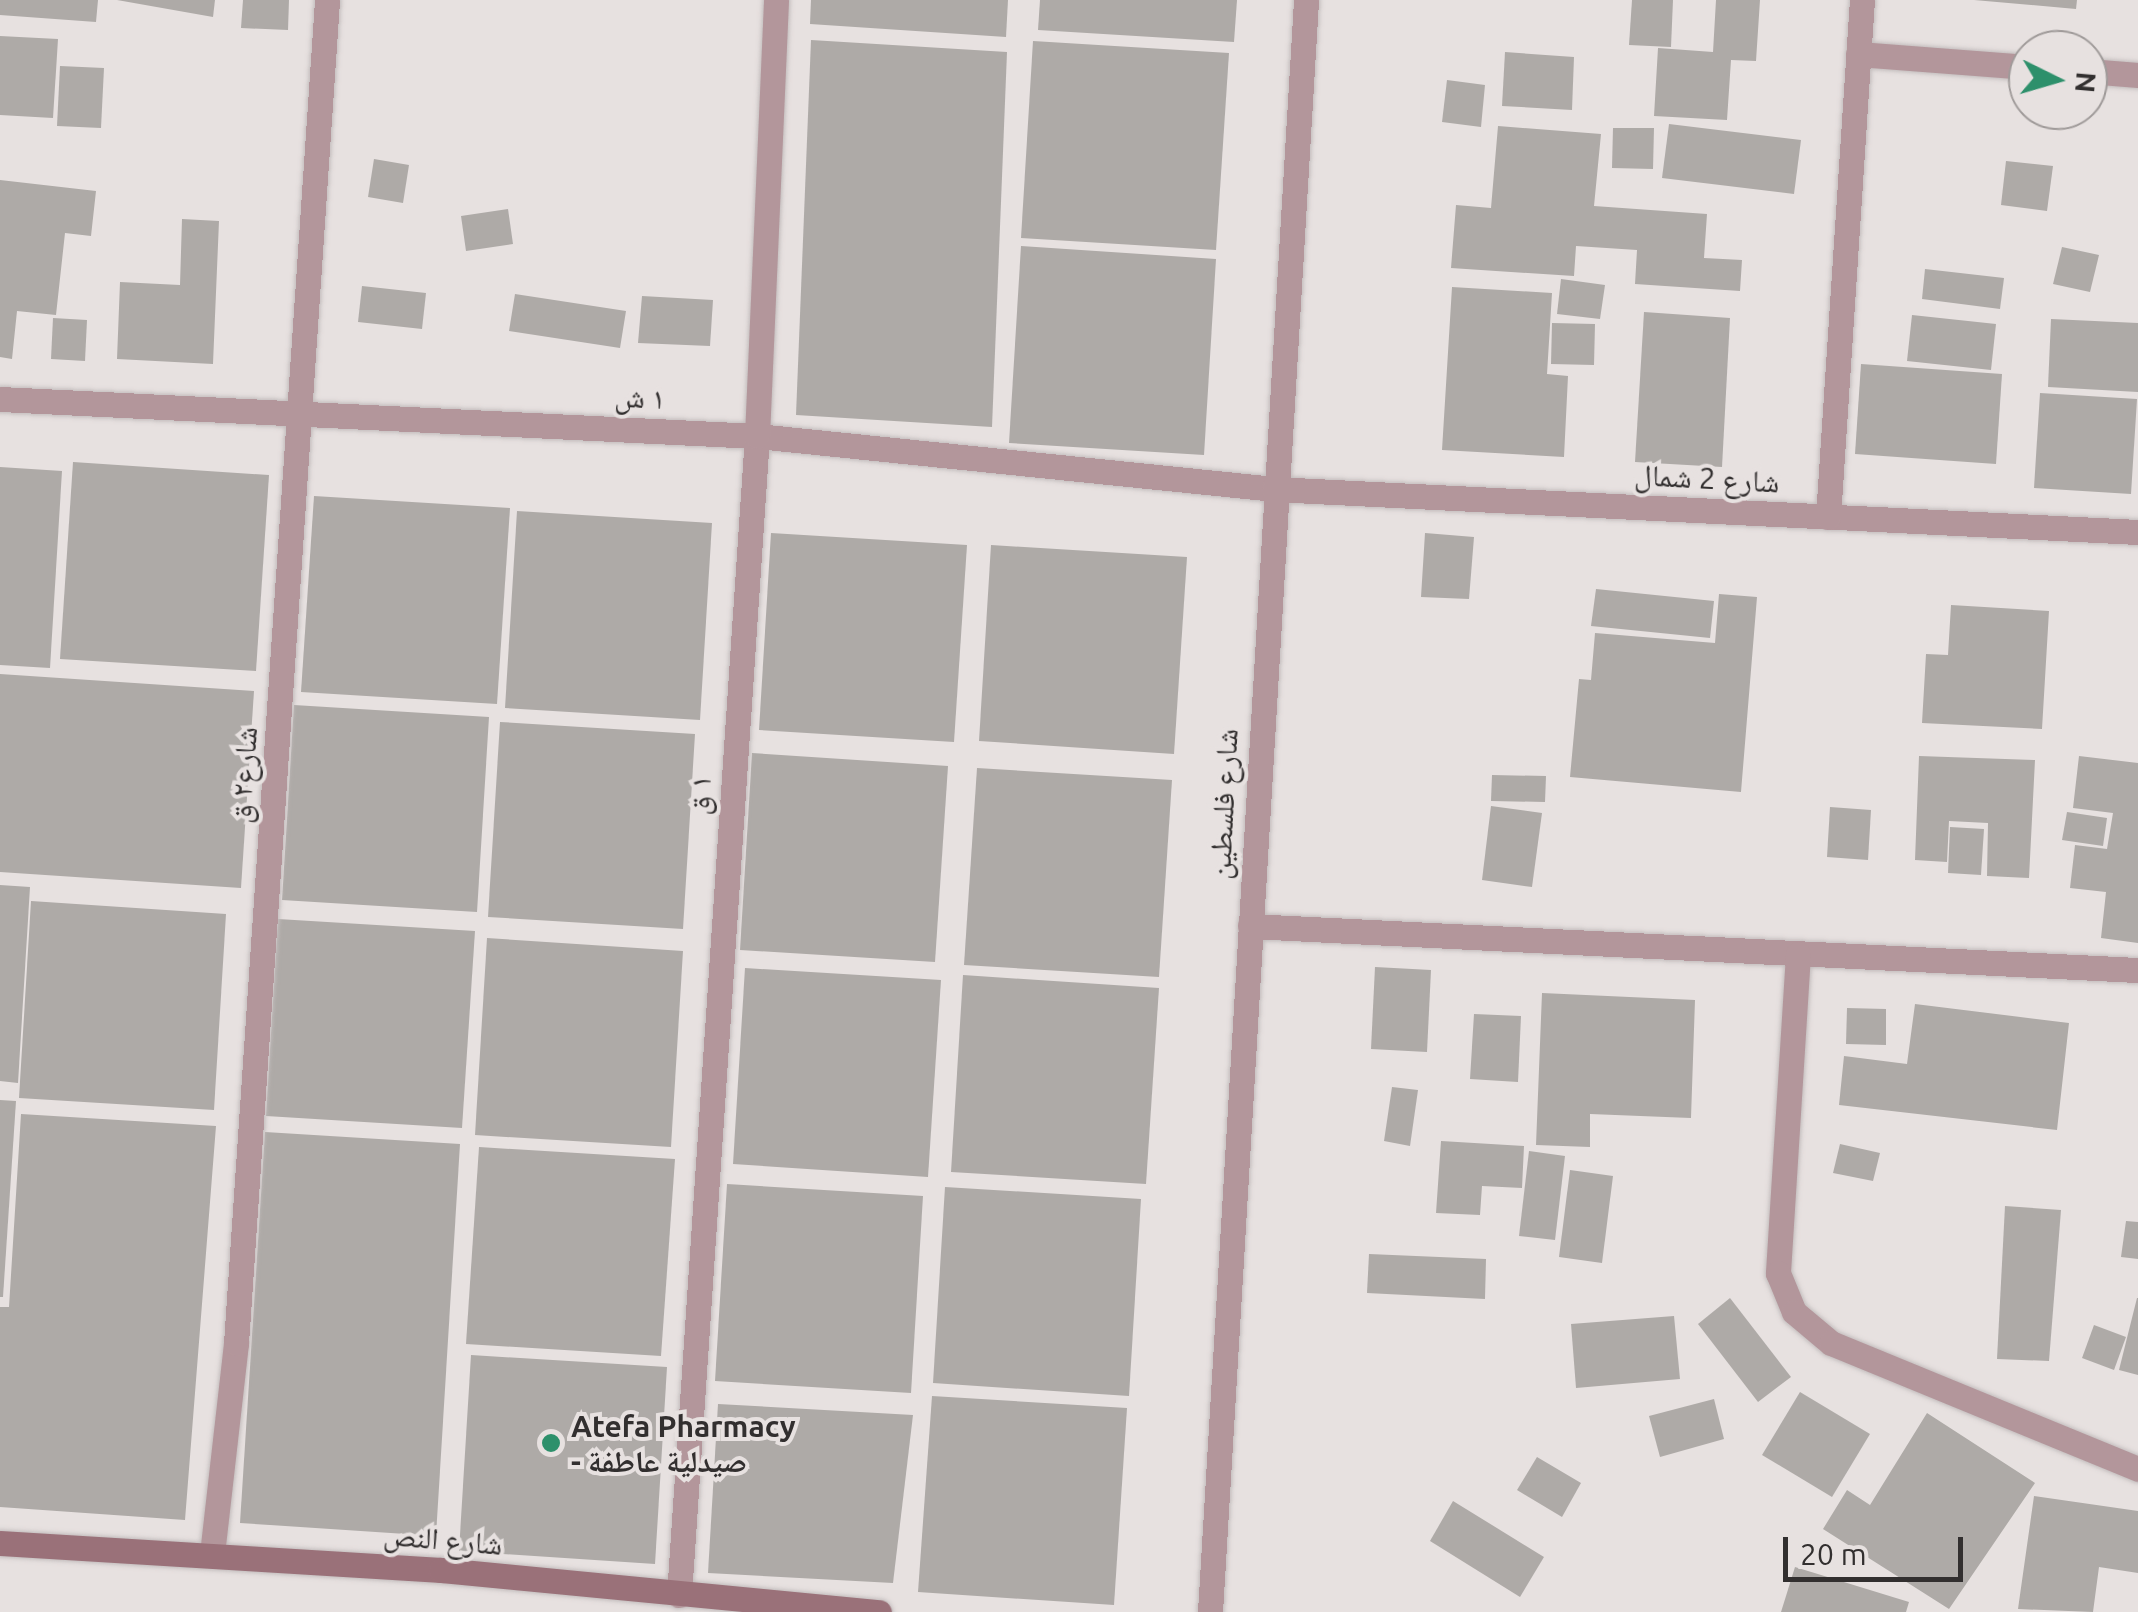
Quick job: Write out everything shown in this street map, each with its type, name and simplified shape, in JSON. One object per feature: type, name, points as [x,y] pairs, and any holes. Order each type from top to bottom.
[{"type":"main road","name":"شارع النص","points":[[0,1543],[212,1554],[878,1612]]},
{"type":"street","name":"شارع٢ ق","points":[[212,1554],[236,1343],[327,0]]},
{"type":"street","name":"١ ق","points":[[679,1594],[757,436],[776,0]]},
{"type":"street","name":"شارع فلسطين","points":[[1210,1612],[1306,0]]},
{"type":"street","points":[[1828,516],[1862,0]]},
{"type":"street","points":[[1858,54],[2008,65]]},
{"type":"street","points":[[2108,73],[2138,75]]},
{"type":"street","name":"١ ش","points":[[0,399],[301,410],[757,436],[1274,489]]},
{"type":"street","name":"شارع 2 شمال","points":[[1274,489],[2138,532]]},
{"type":"street","points":[[1250,926],[2138,970]]},
{"type":"street","points":[[1798,954],[1778,1273],[1794,1312],[1831,1343],[2138,1469]]},
{"type":"building","points":[[0,0],[98,0],[96,22],[0,15]]},
{"type":"building","points":[[117,0],[215,0],[213,17]]},
{"type":"building","points":[[243,0],[289,0],[288,30],[241,28]]},
{"type":"building","points":[[811,0],[1008,0],[1006,37],[810,24]]},
{"type":"building","points":[[1040,0],[1237,0],[1234,42],[1038,30]]},
{"type":"building","points":[[1632,0],[1673,0],[1671,47],[1629,45]]},
{"type":"building","points":[[1716,0],[1760,0],[1756,61],[1731,60],[1727,120],[1654,116],[1658,48],[1713,52]]},
{"type":"building","points":[[1974,0],[2077,0],[2076,9]]},
{"type":"building","points":[[0,36],[58,39],[53,118],[0,115]]},
{"type":"building","points":[[811,40],[1007,52],[992,427],[796,415]]},
{"type":"building","points":[[1033,41],[1229,53],[1216,250],[1021,238]]},
{"type":"building","points":[[1505,52],[1574,57],[1572,110],[1502,106]]},
{"type":"building","points":[[60,66],[104,68],[101,128],[57,126]]},
{"type":"building","points":[[1447,80],[1485,85],[1481,127],[1442,122]]},
{"type":"building","points":[[1669,124],[1801,140],[1794,194],[1662,178]]},
{"type":"building","points":[[1498,126],[1601,134],[1594,206],[1707,214],[1704,258],[1742,260],[1740,291],[1635,284],[1637,250],[1576,246],[1574,276],[1451,268],[1456,205],[1491,208]]},
{"type":"building","points":[[1613,128],[1654,128],[1653,169],[1612,168]]},
{"type":"building","points":[[374,159],[409,165],[403,203],[368,197]]},
{"type":"building","points":[[2006,161],[2053,166],[2047,211],[2001,205]]},
{"type":"building","points":[[0,180],[96,191],[91,236],[65,233],[56,315],[17,311],[12,359],[0,357]]},
{"type":"building","points":[[508,209],[513,244],[466,251],[461,216]]},
{"type":"building","points":[[182,219],[219,221],[213,364],[117,359],[120,282],[180,285]]},
{"type":"building","points":[[1021,246],[1216,259],[1204,455],[1009,443]]},
{"type":"building","points":[[2062,247],[2099,255],[2090,292],[2053,284]]},
{"type":"building","points":[[1925,269],[2004,278],[2000,309],[1922,299]]},
{"type":"building","points":[[1561,279],[1605,285],[1600,319],[1557,314]]},
{"type":"building","points":[[362,286],[426,293],[422,329],[358,322]]},
{"type":"building","points":[[1452,287],[1552,293],[1547,374],[1568,376],[1564,457],[1442,450]]},
{"type":"building","points":[[515,294],[626,311],[620,348],[509,331]]},
{"type":"building","points":[[642,296],[713,300],[710,346],[638,343]]},
{"type":"building","points":[[1644,312],[1730,318],[1722,467],[1635,462]]},
{"type":"building","points":[[1912,315],[1996,324],[1991,370],[1907,361]]},
{"type":"building","points":[[53,318],[87,320],[85,361],[51,359]]},
{"type":"building","points":[[2051,319],[2138,323],[2138,392],[2048,387]]},
{"type":"building","points":[[1552,323],[1595,324],[1594,365],[1551,364]]},
{"type":"building","points":[[1861,364],[2002,374],[1996,464],[1855,454]]},
{"type":"building","points":[[2040,393],[2137,399],[2131,494],[2034,488]]},
{"type":"building","points":[[73,462],[269,475],[256,671],[60,659]]},
{"type":"building","points":[[0,467],[62,471],[50,668],[0,665]]},
{"type":"building","points":[[314,496],[510,508],[497,704],[301,692]]},
{"type":"building","points":[[517,511],[712,523],[700,720],[505,708]]},
{"type":"building","points":[[771,533],[967,545],[954,742],[759,730]]},
{"type":"building","points":[[1425,533],[1474,537],[1469,599],[1421,597]]},
{"type":"building","points":[[991,545],[1187,557],[1174,754],[979,741]]},
{"type":"building","points":[[1596,589],[1714,601],[1710,638],[1591,626]]},
{"type":"building","points":[[1719,594],[1757,597],[1741,792],[1570,777],[1579,679],[1591,680],[1595,633],[1715,643]]},
{"type":"building","points":[[1951,605],[2049,611],[2042,729],[1922,723],[1926,654],[1948,655]]},
{"type":"building","points":[[0,674],[254,691],[241,888],[0,872]]},
{"type":"building","points":[[294,705],[489,717],[477,912],[282,900]]},
{"type":"building","points":[[500,722],[695,734],[683,929],[488,917]]},
{"type":"building","points":[[752,753],[948,766],[935,962],[740,950]]},
{"type":"building","points":[[1919,756],[2035,760],[2029,878],[1987,876],[1988,823],[1949,821],[1947,862],[1915,860]]},
{"type":"building","points":[[2079,756],[2138,763],[2138,943],[2101,938],[2106,892],[2070,888],[2075,845],[2107,849],[2113,813],[2073,808]]},
{"type":"building","points":[[977,768],[1172,780],[1159,977],[964,965]]},
{"type":"building","points":[[1492,775],[1546,776],[1545,802],[1491,801]]},
{"type":"building","points":[[1491,806],[1542,813],[1532,887],[1482,880]]},
{"type":"building","points":[[1830,807],[1871,810],[1868,860],[1827,857]]},
{"type":"building","points":[[2067,812],[2107,818],[2103,846],[2062,840]]},
{"type":"building","points":[[1950,827],[1984,829],[1981,875],[1948,873]]},
{"type":"building","points":[[0,885],[30,887],[18,1083],[0,1081]]},
{"type":"building","points":[[31,901],[226,914],[214,1110],[19,1098]]},
{"type":"building","points":[[278,919],[475,931],[462,1128],[266,1116]]},
{"type":"building","points":[[487,938],[683,951],[671,1147],[475,1135]]},
{"type":"building","points":[[1375,967],[1431,970],[1427,1052],[1371,1049]]},
{"type":"building","points":[[745,968],[941,980],[928,1177],[733,1164]]},
{"type":"building","points":[[963,975],[1159,988],[1146,1184],[951,1172]]},
{"type":"building","points":[[1542,993],[1695,1000],[1691,1118],[1590,1114],[1590,1147],[1536,1145]]},
{"type":"building","points":[[1915,1004],[2069,1023],[2057,1130],[1839,1105],[1844,1056],[1907,1064]]},
{"type":"building","points":[[1847,1008],[1886,1009],[1886,1045],[1846,1044]]},
{"type":"building","points":[[1474,1014],[1521,1016],[1518,1082],[1470,1079]]},
{"type":"building","points":[[1392,1087],[1418,1090],[1410,1146],[1384,1141]]},
{"type":"building","points":[[0,1100],[16,1101],[3,1297],[0,1297]]},
{"type":"building","points":[[21,1114],[216,1126],[185,1520],[0,1507],[0,1307],[9,1307]]},
{"type":"building","points":[[265,1132],[460,1144],[436,1536],[240,1523]]},
{"type":"building","points":[[1441,1141],[1524,1146],[1522,1188],[1482,1186],[1480,1215],[1436,1213]]},
{"type":"building","points":[[1840,1144],[1880,1153],[1873,1181],[1833,1173]]},
{"type":"building","points":[[479,1147],[675,1159],[661,1356],[466,1344]]},
{"type":"building","points":[[1529,1151],[1565,1156],[1555,1240],[1519,1236]]},
{"type":"building","points":[[1570,1170],[1613,1176],[1602,1263],[1559,1257]]},
{"type":"building","points":[[727,1184],[923,1196],[911,1393],[715,1381]]},
{"type":"building","points":[[945,1187],[1141,1199],[1129,1396],[933,1383]]},
{"type":"building","points":[[2005,1206],[2061,1210],[2049,1361],[1997,1359]]},
{"type":"building","points":[[2126,1221],[2138,1222],[2138,1259],[2121,1257]]},
{"type":"building","points":[[1369,1254],[1486,1259],[1485,1299],[1367,1293]]},
{"type":"building","points":[[1730,1298],[1791,1377],[1758,1402],[1698,1324]]},
{"type":"building","points":[[2138,1298],[2138,1375],[2119,1370]]},
{"type":"building","points":[[1674,1316],[1680,1379],[1576,1388],[1571,1324]]},
{"type":"building","points":[[2094,1325],[2126,1337],[2114,1370],[2082,1358]]},
{"type":"building","points":[[471,1355],[667,1367],[655,1564],[459,1551]]},
{"type":"building","points":[[1800,1392],[1870,1434],[1832,1497],[1762,1455]]},
{"type":"building","points":[[932,1396],[1127,1408],[1114,1605],[918,1592]]},
{"type":"building","points":[[1714,1399],[1724,1439],[1660,1457],[1649,1416]]},
{"type":"building","points":[[718,1404],[913,1415],[893,1583],[708,1573]]},
{"type":"building","points":[[1927,1413],[2035,1483],[1949,1609],[1823,1529],[1847,1490],[1870,1505]]},
{"type":"building","points":[[1537,1457],[1581,1483],[1562,1517],[1517,1490]]},
{"type":"building","points":[[2034,1496],[2138,1511],[2138,1573],[2099,1567],[2093,1612],[2018,1609]]},
{"type":"building","points":[[1453,1501],[1544,1557],[1520,1597],[1430,1541]]},
{"type":"building","points":[[1795,1567],[1909,1602],[1906,1612],[1781,1612]]},
{"type":"place","name":"Atefa Pharmacy - صيدلية عاطفة","points":[[551,1443]]}]
